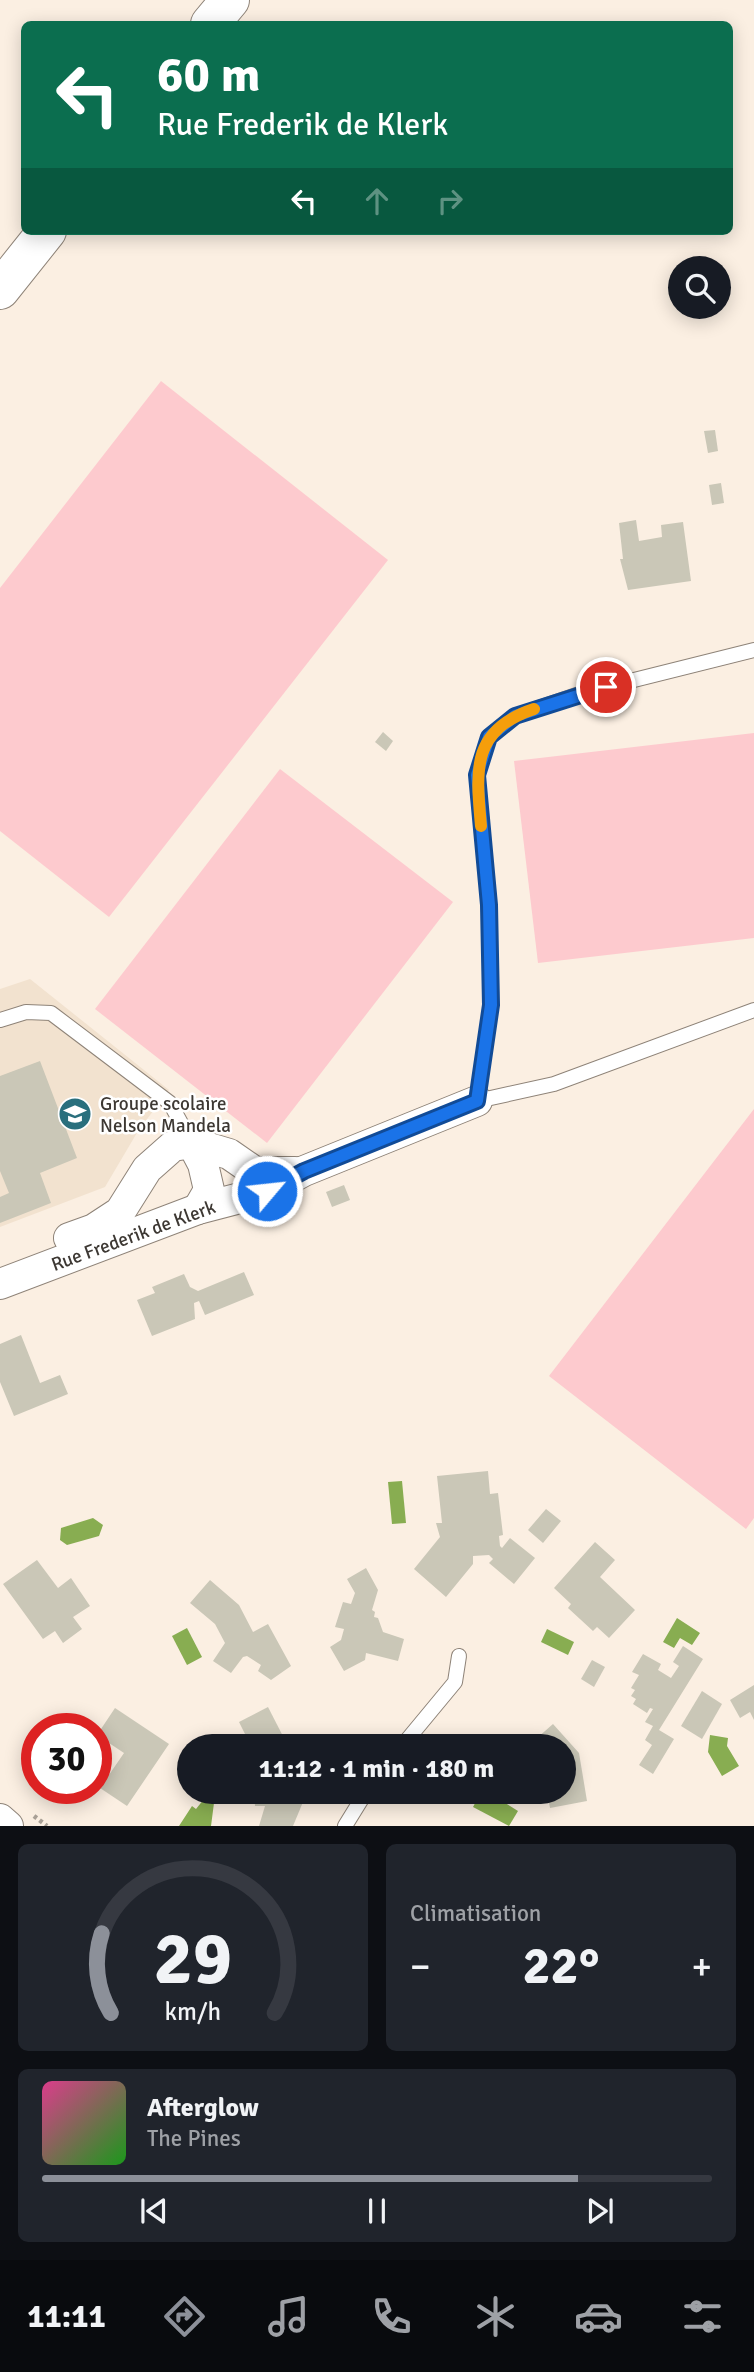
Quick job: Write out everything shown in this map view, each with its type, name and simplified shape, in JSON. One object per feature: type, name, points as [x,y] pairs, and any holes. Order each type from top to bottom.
[{"type":"highway","points":[[193,21],[210,0]]},
{"type":"highway","points":[[212,21],[230,0]]},
{"type":"highway","points":[[0,265],[24,235]]},
{"type":"highway","points":[[0,290],[44,235]]},
{"type":"street","name":"Rue Frederik de Klerk","points":[[0,1284],[198,1209],[267,1191],[304,1171],[477,1101]]},
{"type":"street","name":"Rue Frederik de Klerk","points":[[0,1264],[94,1229],[120,1212],[147,1169],[173,1146],[192,1143],[229,1154],[255,1172],[304,1171]]},
{"type":"street","points":[[192,1143],[204,1164],[209,1190],[198,1209]]},
{"type":"street","points":[[0,1819],[8,1826]]},
{"type":"lane","points":[[477,1101],[491,1005],[489,905],[477,775],[489,737],[515,716],[582,693],[754,650]]},
{"type":"lane","name":"Rue Frederik de Klerk","points":[[477,1101],[554,1084],[754,1010]]},
{"type":"lane","points":[[0,1020],[26,1012],[51,1013],[170,1103],[192,1143]]},
{"type":"lane","points":[[412,1734],[455,1682],[460,1656]]},
{"type":"lane","points":[[345,1826],[359,1804]]},
{"type":"shaded area","points":[[161,381],[388,560],[109,917],[0,831],[0,588]]},
{"type":"shaded area","points":[[754,733],[754,938],[538,963],[514,761]]},
{"type":"shaded area","points":[[280,769],[453,902],[267,1143],[95,1009]]},
{"type":"shaded area","name":"Groupe scolaire Nelson Mandela","points":[[30,979],[169,1090],[138,1131],[105,1187],[0,1227],[0,989]]},
{"type":"shaded area","points":[[754,1109],[754,1518],[746,1529],[549,1376]]},
{"type":"shaded area","points":[[402,1481],[406,1523],[392,1524],[388,1482]]},
{"type":"shaded area","points":[[93,1518],[103,1525],[99,1536],[67,1545],[60,1540],[61,1528]]},
{"type":"shaded area","points":[[677,1618],[700,1633],[692,1645],[680,1638],[674,1648],[663,1642]]},
{"type":"shaded area","points":[[187,1628],[202,1657],[187,1665],[172,1636]]},
{"type":"shaded area","points":[[547,1629],[574,1642],[568,1655],[541,1642]]},
{"type":"shaded area","points":[[710,1735],[728,1738],[727,1746],[739,1766],[722,1776],[708,1752]]},
{"type":"shaded area","points":[[200,1804],[214,1804],[211,1826],[179,1826],[192,1806],[196,1809]]},
{"type":"shaded area","points":[[475,1804],[507,1804],[518,1811],[509,1826],[473,1807]]},
{"type":"building","points":[[715,430],[718,451],[708,453],[704,431]]},
{"type":"building","points":[[721,483],[724,503],[712,505],[709,485]]},
{"type":"building","points":[[636,520],[639,541],[662,537],[661,525],[683,522],[691,581],[628,590],[620,559],[623,559],[619,523]]},
{"type":"building","points":[[383,732],[393,741],[386,751],[375,742]]},
{"type":"building","points":[[40,1061],[77,1158],[40,1173],[51,1203],[0,1223],[0,1197],[9,1193],[0,1171],[0,1076]]},
{"type":"building","points":[[344,1185],[350,1200],[332,1207],[326,1192]]},
{"type":"building","points":[[244,1272],[254,1295],[205,1315],[199,1301],[194,1303],[195,1319],[152,1336],[137,1300],[155,1293],[152,1287],[184,1274],[190,1287],[198,1291]]},
{"type":"building","points":[[21,1335],[40,1383],[60,1375],[68,1394],[14,1416],[0,1382],[0,1344]]},
{"type":"building","points":[[488,1471],[490,1494],[498,1493],[503,1535],[499,1536],[500,1546],[502,1548],[510,1538],[535,1558],[514,1584],[489,1563],[493,1559],[489,1555],[473,1556],[473,1564],[446,1597],[414,1569],[440,1537],[436,1523],[442,1523],[437,1476]]},
{"type":"building","points":[[546,1509],[561,1521],[543,1543],[528,1530]]},
{"type":"building","points":[[595,1542],[615,1560],[600,1577],[635,1610],[609,1638],[597,1627],[593,1631],[568,1608],[571,1604],[554,1588]]},
{"type":"building","points":[[37,1560],[58,1588],[71,1578],[90,1606],[73,1617],[82,1629],[63,1643],[55,1631],[43,1639],[3,1584]]},
{"type":"building","points":[[366,1568],[378,1590],[372,1610],[375,1612],[374,1617],[378,1618],[383,1632],[404,1639],[398,1661],[366,1653],[365,1660],[344,1671],[330,1647],[341,1640],[344,1629],[335,1627],[343,1602],[351,1604],[355,1593],[347,1579]]},
{"type":"building","points":[[210,1580],[239,1605],[253,1632],[268,1624],[291,1666],[271,1680],[258,1671],[261,1665],[247,1656],[243,1657],[231,1673],[213,1661],[225,1643],[215,1624],[190,1603]]},
{"type":"building","points":[[683,1646],[703,1659],[659,1730],[674,1739],[653,1774],[639,1765],[652,1745],[645,1740],[653,1726],[645,1722],[653,1709],[650,1708],[647,1713],[633,1704],[636,1699],[631,1696],[635,1690],[631,1688],[639,1675],[632,1672],[643,1654],[661,1664],[658,1670],[671,1678],[679,1666],[673,1662]]},
{"type":"building","points":[[592,1660],[605,1667],[594,1687],[581,1679]]},
{"type":"building","points":[[754,1685],[754,1720],[750,1712],[740,1718],[730,1700]]},
{"type":"building","points":[[702,1691],[722,1704],[702,1739],[681,1726]]},
{"type":"building","points":[[268,1707],[282,1734],[245,1734],[239,1722]]},
{"type":"building","points":[[115,1708],[169,1744],[127,1806],[112,1796],[112,1770],[124,1753],[112,1745],[112,1713]]},
{"type":"building","points":[[553,1724],[562,1734],[542,1734]]},
{"type":"building","points":[[576,1750],[579,1753],[587,1801],[576,1803]]},
{"type":"building","points":[[302,1804],[293,1826],[259,1826],[265,1806],[255,1806]]},
{"type":"building","points":[[549,1804],[571,1804],[550,1808]]},
{"type":"slow traffic","points":[[481,826],[477,775],[489,737],[515,716],[534,709]]},
{"type":"place","name":"Groupe scolaire Nelson Mandela","points":[[75,1114]]},
{"type":"route","points":[[267,1191],[304,1171],[477,1101],[491,1005],[489,905],[477,775],[489,737],[515,716],[606,687]]}]
